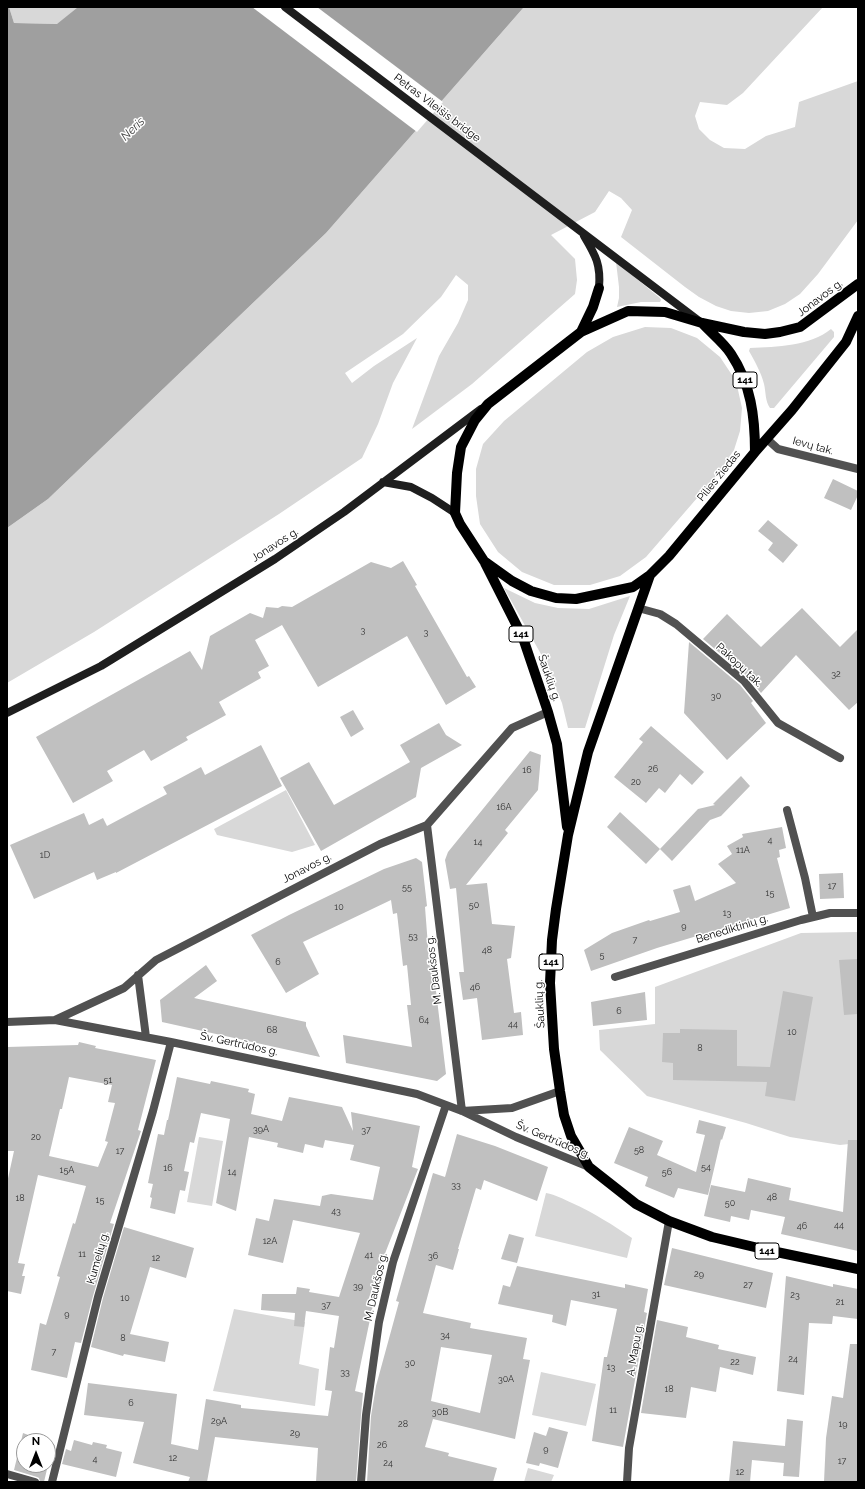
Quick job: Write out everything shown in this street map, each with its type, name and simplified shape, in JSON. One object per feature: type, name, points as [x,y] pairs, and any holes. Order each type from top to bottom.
[{"type":"main road","name":"Jonavos g.","points":[[702,322],[744,332],[765,334],[780,332],[800,327],[858,284]]},
{"type":"main road","name":"141","points":[[455,513],[457,473],[461,448],[475,420],[488,404],[581,332],[593,307],[599,288]]},
{"type":"main road","points":[[581,332],[628,311],[665,312],[702,322]]},
{"type":"main road","points":[[754,452],[792,410],[846,342],[858,316]]},
{"type":"main road","name":"Pilies žiedas","points":[[455,513],[460,524],[484,561],[518,584],[556,598],[576,599],[633,587],[650,575],[669,556],[754,452],[755,426],[753,409],[744,377],[731,353],[702,322]]},
{"type":"main road","name":"Šauklių g.","points":[[484,561],[523,638],[548,712],[557,744],[568,834]]},
{"type":"main road","name":"141","points":[[638,608],[650,575]]},
{"type":"main road","name":"Šauklių g.","points":[[589,1167],[571,1136],[564,1115],[560,1091],[554,1049],[550,983],[552,940],[568,834],[588,752],[638,608]]},
{"type":"main road","name":"Šv. Gertrūdos g.","points":[[589,1167],[636,1204],[669,1221],[712,1237],[858,1269]]},
{"type":"street","name":"Petras Vileišis bridge","points":[[285,7],[583,233]]},
{"type":"street","name":"141","points":[[583,233],[596,257],[600,273],[599,288]]},
{"type":"street","name":"141","points":[[583,233],[702,322]]},
{"type":"street","name":"Jonavos g.","points":[[7,713],[101,666],[275,560],[344,512],[488,404]]},
{"type":"street","name":"Ievų tak.","points":[[766,439],[778,449],[858,469]]},
{"type":"street","points":[[383,482],[411,487],[432,498],[455,513]]},
{"type":"street","name":"Pakopų tak.","points":[[638,608],[660,614],[676,624],[744,682],[778,722],[840,758]]},
{"type":"street","name":"Jonavos g.","points":[[55,1020],[124,988],[156,960],[163,956],[380,844],[427,825],[512,728],[548,712]]},
{"type":"street","points":[[787,810],[805,878],[813,917]]},
{"type":"street","name":"M. Daukšos g.","points":[[427,825],[462,1112]]},
{"type":"street","name":"Benediktinių g.","points":[[615,977],[813,917],[830,913],[858,913]]},
{"type":"street","points":[[138,975],[146,1037]]},
{"type":"street","name":"Šv. Gertrūdos g.","points":[[7,1022],[55,1020],[171,1042],[417,1094],[446,1105],[516,1137],[589,1167]]},
{"type":"street","name":"Kumelių g.","points":[[52,1482],[96,1305],[153,1111],[171,1042]]},
{"type":"street","name":"Šv. Gertrūdos g.","points":[[462,1112],[512,1108],[560,1091]]},
{"type":"street","name":"M. Daukšos g.","points":[[360,1482],[366,1415],[379,1322],[393,1262],[446,1105]]},
{"type":"street","name":"A. Mapu g.","points":[[627,1482],[629,1448],[669,1221]]},
{"type":"street","points":[[7,1474],[35,1482]]},
{"type":"shaded area","points":[[9,7],[78,7],[58,24],[14,23]]},
{"type":"shaded area","points":[[524,7],[823,7],[743,93],[727,105],[700,102],[695,116],[699,129],[710,140],[724,148],[745,149],[766,136],[795,127],[799,102],[858,81],[858,220],[818,274],[800,294],[785,304],[768,311],[749,313],[731,311],[716,306],[699,297],[621,237],[632,210],[621,198],[609,191],[595,212],[551,235],[575,259],[577,280],[575,294],[472,384],[412,429],[439,356],[458,323],[468,300],[468,285],[456,275],[441,297],[403,334],[345,373],[352,383],[374,366],[417,338],[393,383],[378,424],[362,458],[279,514],[94,632],[7,683],[7,528],[48,499],[326,233]]},
{"type":"shaded area","points":[[616,262],[660,298],[660,302],[641,302],[617,307],[619,287]]},
{"type":"shaded area","points":[[645,327],[671,328],[697,338],[720,357],[736,381],[742,408],[740,431],[734,450],[717,475],[646,557],[620,576],[590,585],[554,585],[522,572],[498,552],[480,524],[476,496],[476,469],[483,444],[504,421],[587,352],[613,337]]},
{"type":"shaded area","points":[[831,329],[834,332],[834,337],[774,408],[770,408],[766,399],[763,380],[749,351],[750,348],[782,346],[803,342],[823,335]]},
{"type":"shaded area","points":[[504,588],[535,603],[558,608],[589,609],[630,596],[614,635],[585,728],[568,728],[562,703],[542,656]]},
{"type":"shaded area","points":[[286,790],[315,845],[292,852],[217,835],[214,829]]},
{"type":"shaded area","points":[[858,932],[858,1143],[840,1145],[790,1137],[746,1123],[647,1096],[600,1050],[599,1030],[655,1024],[655,987],[801,933]]},
{"type":"shaded area","points":[[199,1137],[223,1141],[212,1206],[187,1202]]},
{"type":"shaded area","points":[[546,1193],[559,1197],[588,1211],[632,1238],[627,1258],[535,1236]]},
{"type":"shaded area","points":[[234,1309],[305,1322],[299,1364],[319,1369],[315,1406],[213,1391]]},
{"type":"shaded area","points":[[541,1372],[596,1384],[586,1426],[532,1415]]},
{"type":"shaded area","points":[[528,1468],[554,1475],[551,1482],[524,1482]]},
{"type":"water","name":"Neris","points":[[7,7],[9,7],[14,23],[57,24],[78,7],[524,7],[326,233],[48,499],[7,528]]},
{"type":"pier","points":[[252,7],[317,7],[443,102],[417,132]]},
{"type":"building","points":[[833,479],[858,491],[858,495],[851,510],[824,498]]},
{"type":"building","points":[[768,520],[798,545],[783,563],[768,550],[773,543],[758,531]]},
{"type":"building","points":[[403,561],[417,585],[415,586],[467,677],[469,676],[476,687],[446,705],[407,636],[318,687],[282,625],[255,640],[269,666],[258,672],[261,678],[219,702],[226,715],[186,737],[188,740],[151,761],[144,750],[107,771],[113,781],[73,803],[36,737],[190,651],[202,670],[210,636],[250,613],[263,618],[266,607],[292,607],[371,562],[391,568]]},
{"type":"building","points":[[802,608],[840,647],[858,629],[858,702],[849,710],[796,655],[761,693],[748,677],[703,639],[727,614],[761,647]]},
{"type":"building","points":[[689,642],[740,685],[753,701],[751,703],[766,723],[727,760],[684,713]]},
{"type":"building","points":[[353,710],[364,729],[351,737],[340,717]]},
{"type":"building","points":[[439,723],[446,735],[462,745],[421,768],[416,797],[321,851],[280,778],[309,762],[334,805],[410,762],[400,745]]},
{"type":"building","points":[[651,726],[704,772],[692,785],[680,774],[665,793],[659,788],[646,803],[614,777],[643,742],[639,739]]},
{"type":"building","points":[[261,745],[282,786],[116,873],[97,880],[94,872],[34,899],[10,845],[84,813],[89,825],[103,818],[107,826],[167,794],[163,787],[201,767],[205,775]]},
{"type":"building","points":[[530,751],[541,755],[538,790],[505,830],[508,833],[466,885],[487,883],[492,924],[515,926],[511,958],[507,959],[514,1013],[521,1012],[523,1035],[482,1040],[477,998],[463,1000],[459,972],[464,972],[456,888],[450,889],[445,860],[448,852]]},
{"type":"building","points":[[741,776],[750,786],[721,816],[710,820],[672,861],[660,849],[698,809],[715,805],[713,804]]},
{"type":"building","points":[[620,812],[660,849],[646,864],[607,827]]},
{"type":"building","points":[[782,827],[786,848],[779,850],[780,857],[777,858],[790,908],[657,948],[591,971],[584,950],[612,933],[649,920],[650,921],[680,912],[673,890],[690,885],[695,901],[736,883],[718,864],[732,854],[727,846],[743,837],[742,834]]},
{"type":"building","points":[[416,858],[422,862],[427,906],[425,907],[429,959],[432,958],[446,1074],[437,1081],[346,1063],[343,1035],[412,1047],[407,1005],[411,1005],[407,965],[403,966],[397,913],[393,914],[391,900],[303,942],[319,974],[286,993],[251,935],[384,869]]},
{"type":"building","points":[[843,873],[844,898],[820,899],[819,874]]},
{"type":"building","points":[[858,959],[858,1014],[844,1015],[839,960]]},
{"type":"building","points":[[206,965],[217,981],[194,998],[306,1022],[306,1026],[320,1057],[162,1022],[160,1000]]},
{"type":"building","points":[[783,991],[813,997],[795,1101],[765,1096],[767,1082],[673,1080],[673,1063],[662,1062],[663,1033],[680,1033],[680,1029],[737,1030],[737,1066],[770,1067]]},
{"type":"building","points":[[645,992],[647,1020],[593,1026],[591,1002]]},
{"type":"building","points":[[79,1042],[96,1046],[95,1048],[156,1060],[138,1130],[141,1131],[110,1223],[114,1224],[81,1343],[75,1342],[67,1378],[31,1370],[40,1323],[46,1325],[60,1277],[57,1276],[86,1186],[38,1175],[18,1263],[25,1264],[22,1276],[25,1276],[21,1294],[7,1291],[7,1183],[14,1151],[7,1151],[7,1047],[78,1045]],"holes":[[[69,1077],[112,1085],[108,1102],[115,1103],[105,1141],[108,1142],[98,1167],[49,1156]]]},
{"type":"building","points":[[177,1077],[210,1084],[211,1081],[249,1089],[248,1092],[255,1094],[251,1114],[282,1121],[289,1097],[342,1107],[353,1131],[351,1112],[420,1126],[412,1167],[418,1169],[377,1274],[367,1304],[373,1305],[355,1391],[363,1393],[356,1482],[316,1482],[318,1448],[215,1437],[207,1482],[188,1482],[190,1477],[133,1463],[144,1422],[84,1415],[88,1383],[177,1394],[171,1444],[198,1450],[206,1399],[241,1405],[241,1408],[328,1416],[332,1391],[325,1390],[330,1347],[334,1348],[339,1316],[306,1311],[304,1327],[294,1326],[295,1313],[261,1310],[262,1294],[296,1294],[297,1287],[310,1289],[309,1292],[339,1297],[360,1233],[293,1220],[283,1263],[248,1255],[256,1218],[269,1221],[274,1199],[320,1206],[322,1196],[331,1194],[373,1200],[380,1167],[350,1160],[354,1145],[325,1140],[323,1148],[305,1144],[303,1153],[277,1147],[278,1143],[249,1137],[236,1211],[216,1203],[230,1119],[201,1113],[194,1143],[190,1142],[184,1171],[189,1172],[185,1191],[180,1190],[175,1214],[150,1208],[152,1198],[150,1197],[153,1184],[148,1183],[158,1134],[164,1135]]},
{"type":"building","points":[[699,1120],[726,1127],[722,1140],[721,1139],[708,1195],[678,1188],[674,1198],[645,1186],[648,1177],[614,1163],[629,1127],[663,1141],[657,1155],[696,1172],[705,1135],[696,1133]]},
{"type":"building","points":[[457,1134],[495,1146],[548,1167],[537,1201],[484,1180],[481,1190],[476,1188],[453,1270],[436,1265],[423,1313],[471,1323],[470,1328],[527,1338],[523,1359],[530,1360],[515,1439],[433,1419],[425,1447],[449,1453],[448,1456],[497,1468],[493,1482],[367,1482],[371,1416],[376,1386],[399,1302],[396,1301],[433,1173],[445,1177]],"holes":[[[441,1347],[492,1355],[480,1413],[431,1401]]]},
{"type":"building","points":[[848,1140],[858,1140],[858,1251],[781,1234],[785,1217],[751,1210],[749,1220],[731,1216],[730,1222],[704,1216],[711,1185],[745,1192],[748,1178],[791,1188],[789,1200],[843,1212]]},
{"type":"building","points":[[124,1227],[194,1248],[186,1278],[150,1267],[130,1334],[169,1342],[165,1362],[124,1354],[123,1356],[91,1347],[103,1298]]},
{"type":"building","points":[[509,1234],[524,1238],[517,1263],[501,1259]]},
{"type":"building","points":[[672,1248],[773,1273],[766,1308],[664,1285]]},
{"type":"building","points":[[517,1266],[625,1288],[625,1284],[648,1289],[644,1312],[647,1313],[623,1447],[592,1441],[604,1357],[607,1357],[617,1309],[571,1300],[566,1326],[552,1322],[553,1315],[498,1304],[503,1285],[510,1287]]},
{"type":"building","points":[[786,1276],[833,1287],[833,1284],[858,1289],[858,1319],[833,1316],[832,1324],[809,1323],[804,1395],[777,1391]]},
{"type":"building","points":[[657,1320],[688,1327],[686,1337],[719,1345],[718,1349],[756,1357],[753,1375],[720,1367],[716,1392],[691,1387],[686,1418],[641,1413]]},
{"type":"building","points":[[850,1344],[858,1344],[858,1482],[824,1482],[826,1438],[832,1396],[843,1398]]},
{"type":"building","points":[[787,1419],[803,1421],[799,1477],[783,1476],[784,1463],[752,1460],[750,1482],[729,1482],[733,1441],[785,1446]]},
{"type":"building","points":[[549,1427],[568,1432],[558,1468],[540,1463],[539,1466],[526,1463],[534,1432],[546,1436]]},
{"type":"building","points":[[74,1440],[92,1445],[93,1442],[107,1445],[106,1448],[122,1452],[116,1477],[62,1464],[66,1449],[71,1451]]},
{"type":"building","points":[[24,1473],[46,1473],[44,1482],[40,1482],[39,1478]]}]
